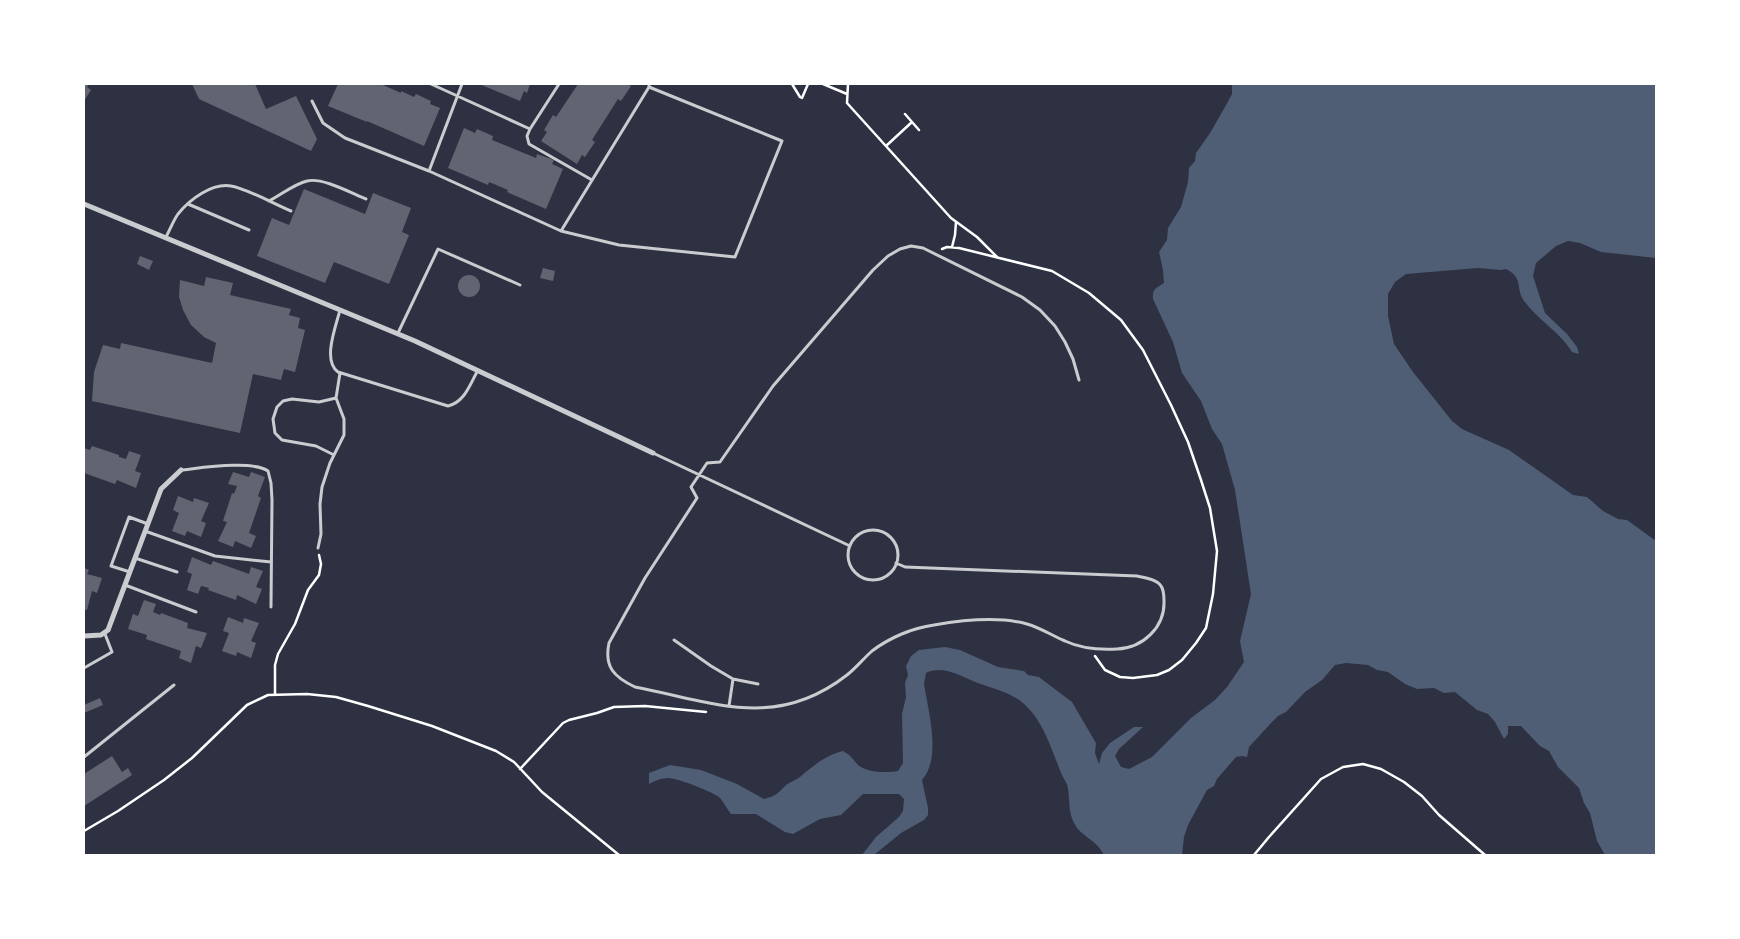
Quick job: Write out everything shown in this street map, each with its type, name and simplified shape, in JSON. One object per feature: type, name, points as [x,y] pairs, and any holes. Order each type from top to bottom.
[{"type":"street","points":[[84,204],[398,333],[653,453]]},
{"type":"street","points":[[84,636],[101,636],[109,629],[162,489],[181,470]]},
{"type":"lane","points":[[432,84],[530,129]]},
{"type":"lane","points":[[429,171],[456,94],[462,84]]},
{"type":"lane","points":[[559,84],[530,129],[527,136],[529,144],[592,180]]},
{"type":"lane","points":[[312,101],[323,123],[345,138],[429,171],[561,231],[618,245],[735,257],[782,141],[649,85],[561,231]]},
{"type":"lane","points":[[269,201],[310,180],[323,182],[366,199]]},
{"type":"lane","points":[[166,238],[178,214],[188,204],[206,191],[224,185],[236,187],[291,211]]},
{"type":"lane","points":[[188,204],[249,230]]},
{"type":"lane","points":[[896,563],[905,567],[1137,576],[1151,579],[1161,586],[1165,608],[1162,619],[1150,635],[1142,641],[1119,649],[1092,650],[1066,642],[1027,624],[988,619],[919,627],[885,642],[873,650],[849,674],[832,686],[808,698],[772,708],[756,709],[730,706],[634,687],[621,681],[608,664],[609,643],[645,578],[697,498],[691,487],[707,463],[720,462],[773,386],[876,266],[894,252],[905,247],[916,246],[939,255],[1022,297],[1040,310],[1055,326],[1073,359],[1080,380]]},
{"type":"lane","points":[[398,333],[438,249],[520,285]]},
{"type":"lane","points":[[340,310],[330,356],[333,368],[340,373],[448,406],[454,405],[461,400],[478,370]]},
{"type":"lane","points":[[318,548],[321,534],[320,504],[322,487],[334,454],[342,440],[344,429],[344,419],[336,398],[340,373]]},
{"type":"lane","points":[[334,454],[316,446],[282,440],[275,433],[273,419],[277,406],[283,401],[292,399],[319,402],[336,398]]},
{"type":"lane","points":[[653,453],[850,546]]},
{"type":"lane","points":[[181,470],[237,466],[258,467],[268,470],[272,500],[271,607]]},
{"type":"lane","points":[[130,572],[111,566],[129,517],[148,524]]},
{"type":"lane","points":[[146,532],[215,556],[271,562]]},
{"type":"lane","points":[[866,532],[881,532],[893,542],[898,556],[896,563],[892,570],[880,579],[864,578],[852,569],[848,554],[850,546],[859,535],[866,532]]},
{"type":"lane","points":[[136,558],[177,572]]},
{"type":"lane","points":[[125,585],[196,612]]},
{"type":"lane","points":[[84,668],[112,652],[105,634]]},
{"type":"lane","points":[[674,640],[733,679],[758,684]]},
{"type":"lane","points":[[730,706],[733,679]]},
{"type":"lane","points":[[84,757],[174,685]]},
{"type":"path","points":[[792,84],[802,98],[808,84]]},
{"type":"path","points":[[823,84],[847,94]]},
{"type":"path","points":[[848,84],[847,103],[949,215],[973,234],[998,258]]},
{"type":"path","points":[[905,114],[919,130]]},
{"type":"path","points":[[886,146],[912,122]]},
{"type":"path","points":[[952,247],[956,222]]},
{"type":"path","points":[[939,255],[944,248],[952,247],[1052,271],[1067,278],[1107,307],[1131,332],[1143,350],[1188,442],[1210,508],[1217,550],[1214,594],[1206,628],[1182,660],[1169,670],[1157,675],[1133,678],[1120,677],[1105,670],[1096,659],[1092,650]]},
{"type":"path","points":[[274,694],[275,665],[278,654],[295,624],[308,590],[319,574],[321,564],[318,548]]},
{"type":"path","points":[[84,831],[118,811],[179,768],[240,710],[263,696],[307,694],[336,697],[368,706],[432,726],[496,751],[511,760],[531,781],[619,855]]},
{"type":"path","points":[[520,769],[563,723],[569,720],[614,707],[645,706],[708,712]]},
{"type":"path","points":[[1254,855],[1321,779],[1343,767],[1363,764],[1381,769],[1404,782],[1422,796],[1439,815],[1485,855]]},
{"type":"water","points":[[1232,84],[1656,84],[1656,258],[1601,252],[1580,243],[1568,241],[1556,246],[1536,263],[1533,276],[1545,313],[1567,334],[1577,347],[1579,354],[1572,352],[1561,338],[1530,308],[1521,296],[1515,276],[1506,269],[1478,268],[1406,274],[1395,282],[1388,294],[1388,316],[1394,344],[1413,372],[1452,421],[1462,429],[1509,450],[1573,495],[1587,497],[1603,511],[1618,519],[1627,520],[1656,541],[1656,855],[1605,855],[1597,841],[1590,813],[1579,788],[1558,767],[1549,751],[1540,746],[1521,726],[1508,726],[1508,734],[1504,739],[1495,722],[1488,714],[1477,710],[1455,692],[1444,693],[1434,688],[1417,689],[1405,684],[1388,672],[1377,670],[1368,665],[1346,663],[1335,665],[1322,680],[1305,692],[1286,712],[1278,716],[1249,747],[1247,757],[1236,757],[1217,779],[1214,786],[1207,790],[1188,825],[1184,837],[1182,855],[1104,855],[1097,845],[1080,831],[1072,819],[1067,785],[1045,733],[1033,713],[1011,695],[944,670],[926,673],[924,684],[932,734],[931,759],[928,771],[922,780],[928,815],[924,820],[901,833],[874,855],[862,855],[876,837],[899,817],[903,811],[904,799],[899,794],[863,794],[841,815],[820,819],[793,834],[785,832],[756,814],[731,814],[720,798],[704,789],[672,778],[660,779],[649,784],[649,773],[670,765],[701,770],[737,784],[764,799],[776,794],[825,758],[843,751],[866,770],[898,771],[903,763],[902,714],[906,697],[905,683],[908,675],[906,666],[911,656],[919,650],[945,647],[960,650],[998,667],[1024,671],[1028,675],[1039,677],[1072,702],[1096,743],[1095,753],[1099,764],[1102,753],[1110,743],[1134,727],[1143,727],[1119,749],[1115,756],[1121,767],[1129,769],[1152,757],[1191,718],[1215,700],[1227,687],[1244,662],[1240,641],[1251,594],[1235,490],[1222,444],[1212,429],[1201,401],[1182,373],[1173,342],[1153,299],[1153,293],[1155,289],[1164,283],[1159,252],[1167,240],[1168,228],[1181,207],[1188,182],[1189,168],[1195,161],[1196,153],[1210,133],[1232,94]]},
{"type":"building","points":[[84,84],[89,84],[87,87],[91,90],[84,101]]},
{"type":"building","points":[[192,84],[255,84],[266,109],[296,96],[317,139],[311,151],[199,99]]},
{"type":"building","points":[[338,84],[383,84],[401,93],[401,91],[414,97],[416,94],[431,101],[430,104],[440,108],[424,146],[328,106]]},
{"type":"building","points":[[479,84],[530,84],[527,93],[524,91],[520,101]]},
{"type":"building","points":[[578,84],[627,84],[631,86],[621,101],[618,99],[592,140],[595,142],[585,157],[582,155],[577,164],[541,141],[547,132],[544,130],[553,115],[556,117]]},
{"type":"building","points":[[464,128],[475,133],[477,129],[493,136],[492,140],[536,158],[537,154],[554,160],[552,164],[563,169],[546,209],[489,182],[488,185],[448,168]]},
{"type":"building","points":[[304,189],[365,214],[373,193],[411,208],[402,232],[409,235],[389,284],[334,262],[325,283],[257,256],[272,218],[289,225]]},
{"type":"building","points":[[140,256],[153,261],[149,270],[137,264]]},
{"type":"building","points":[[543,268],[555,271],[553,281],[540,278]]},
{"type":"building","points":[[469,275],[477,278],[480,286],[477,294],[469,297],[461,294],[458,286],[461,278]]},
{"type":"building","points":[[206,277],[233,283],[230,295],[291,309],[289,315],[300,318],[298,328],[305,330],[295,372],[284,369],[281,380],[253,374],[240,433],[92,401],[94,372],[103,345],[120,349],[121,343],[212,363],[216,343],[204,337],[191,325],[179,297],[180,280],[204,286]]},
{"type":"building","points":[[92,446],[126,459],[129,451],[141,455],[135,471],[141,473],[136,488],[117,480],[115,484],[84,473],[84,448],[90,450]]},
{"type":"building","points":[[233,472],[249,477],[251,472],[265,477],[258,496],[261,498],[249,533],[256,536],[251,548],[235,541],[233,547],[218,541],[227,522],[223,521],[232,493],[234,494],[237,486],[228,484]]},
{"type":"building","points":[[178,496],[193,502],[194,498],[209,503],[201,521],[206,523],[201,537],[187,531],[185,536],[172,531],[179,513],[173,510]]},
{"type":"building","points":[[192,557],[211,565],[213,561],[249,574],[251,567],[263,571],[256,587],[262,589],[256,604],[237,595],[236,600],[201,586],[198,594],[187,590],[192,574],[187,572]]},
{"type":"building","points":[[84,568],[89,570],[87,574],[102,578],[97,593],[92,591],[87,610],[84,609]]},
{"type":"building","points":[[144,600],[156,604],[153,612],[188,623],[187,628],[207,633],[201,648],[196,646],[191,663],[179,658],[181,651],[146,639],[147,635],[128,629],[133,614],[138,616]]},
{"type":"building","points":[[228,617],[243,623],[244,618],[259,623],[251,641],[256,643],[251,658],[237,652],[236,656],[222,651],[229,633],[223,631]]},
{"type":"building","points":[[100,698],[103,705],[84,713],[84,705]]},
{"type":"building","points":[[112,756],[122,772],[128,768],[132,775],[84,806],[84,774]]}]
